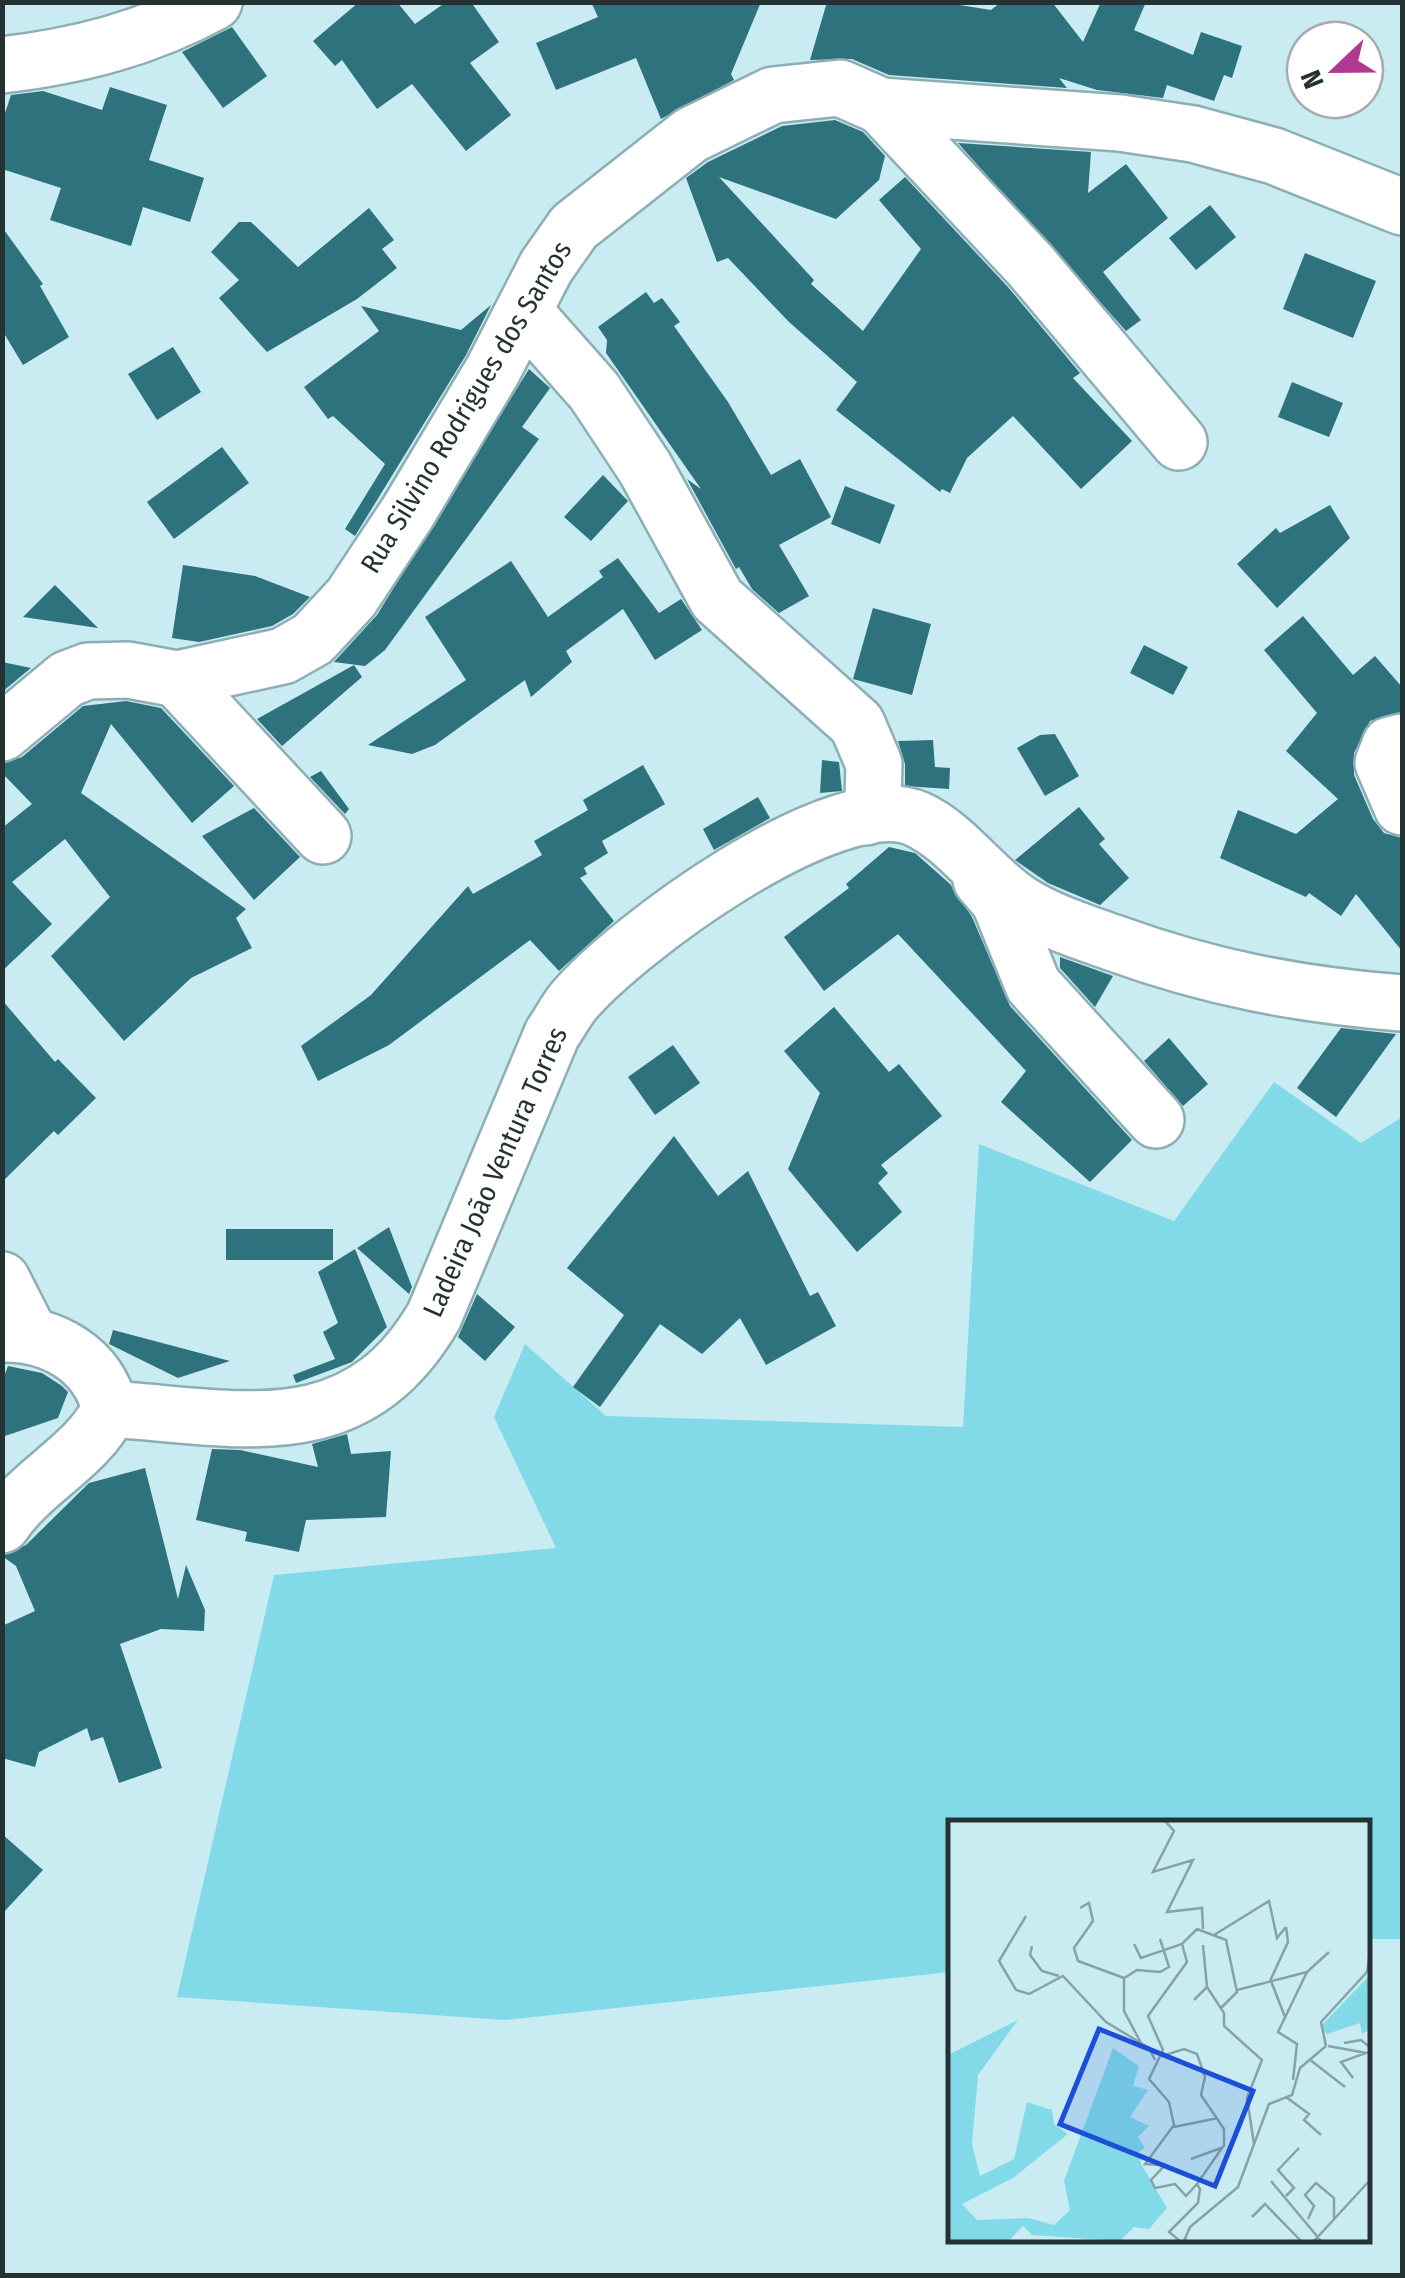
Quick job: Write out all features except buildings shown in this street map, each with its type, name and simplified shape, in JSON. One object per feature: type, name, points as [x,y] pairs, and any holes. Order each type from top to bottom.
[{"type":"street","points":[[2,65],[59,58],[126,42],[214,2]]},
{"type":"street","name":"Rua Silvino Rodrigues dos Santos","points":[[2,733],[67,679],[88,671],[128,670],[178,679],[284,656],[313,640],[366,578],[525,312],[546,267],[574,227],[691,135],[773,95],[840,88],[881,106],[1120,123],[1193,134],[1274,156],[1402,207]]},
{"type":"street","points":[[881,106],[1030,265],[1179,442]]},
{"type":"street","points":[[525,312],[594,391],[645,468],[717,599],[857,724],[874,764],[873,798],[866,817]]},
{"type":"street","points":[[178,679],[322,836]]},
{"type":"street","points":[[1402,742],[1390,746],[1383,763],[1402,807]]},
{"type":"street","name":"Ladeira João Ventura Torres","points":[[110,1408],[257,1419],[300,1416],[340,1406],[382,1383],[414,1350],[434,1316],[552,1034],[572,1003],[634,947],[740,869],[820,828],[866,817],[916,818],[1021,904],[1157,959],[1253,986],[1402,1003]]},
{"type":"street","points":[[953,847],[999,902],[1033,985],[1156,1120]]},
{"type":"street","points":[[2,1280],[16,1333],[60,1345],[86,1363],[105,1386],[110,1408],[102,1427],[20,1498],[2,1525]]},
{"type":"shaded area","points":[[1274,1082],[1361,1143],[1402,1117],[1402,1939],[1370,1939],[1370,1820],[948,1820],[948,1972],[505,2020],[177,1997],[274,1575],[556,1548],[494,1417],[525,1344],[606,1416],[963,1427],[979,1144],[1174,1221]]}]
